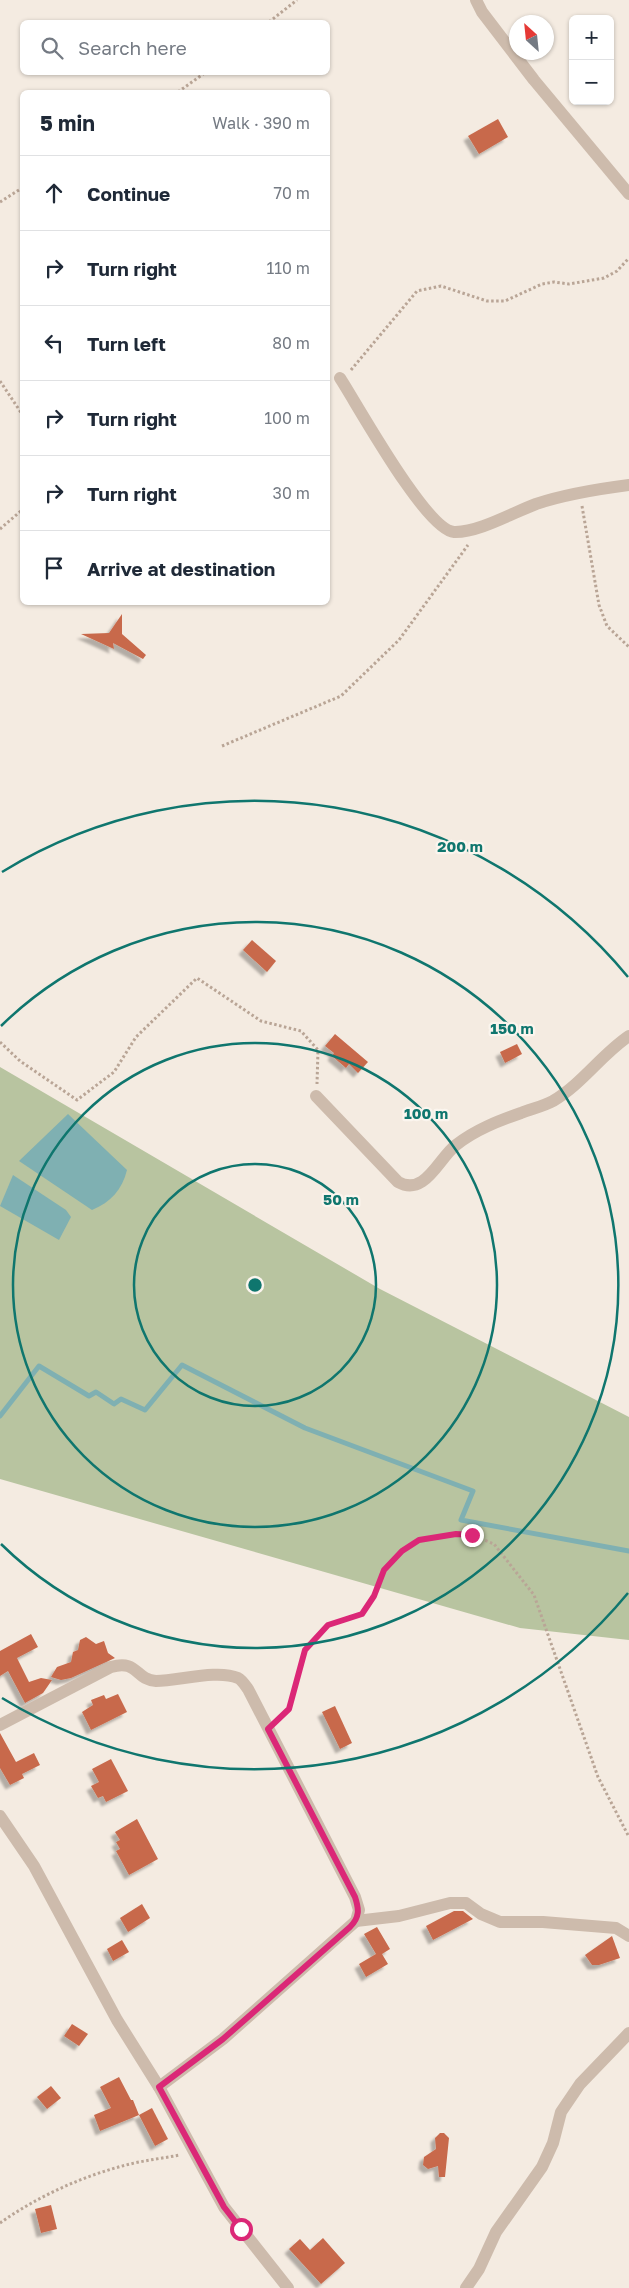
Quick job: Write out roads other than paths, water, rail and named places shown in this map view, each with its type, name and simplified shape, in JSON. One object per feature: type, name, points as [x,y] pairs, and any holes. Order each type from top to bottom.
[{"type":"street","points":[[476,0],[482,12],[534,80],[629,194]]},
{"type":"street","points":[[340,378],[415,497],[437,522],[451,532],[463,531],[507,517],[536,504],[629,485]]},
{"type":"street","points":[[316,1096],[398,1182],[405,1186],[416,1186],[427,1179],[456,1145],[492,1123],[554,1100],[616,1044],[629,1036]]},
{"type":"street","points":[[0,1725],[122,1664],[130,1666],[143,1676],[154,1681],[212,1676],[240,1678],[248,1689],[355,1897],[359,1910],[356,1921],[223,2039],[159,2087]]},
{"type":"street","points":[[0,1816],[34,1866],[117,2020],[159,2087],[224,2207],[288,2288]]},
{"type":"street","points":[[356,1921],[400,1916],[450,1902],[466,1903],[481,1914],[500,1922],[543,1922],[610,1928],[629,1936]]},
{"type":"street","points":[[466,2288],[478,2269],[496,2232],[542,2167],[553,2143],[561,2112],[580,2084],[629,2033]]},
{"type":"water","points":[[68,1114],[127,1170],[122,1184],[115,1194],[105,1203],[92,1210],[19,1161]]},
{"type":"water","points":[[13,1175],[66,1210],[71,1217],[59,1240],[0,1206]]},
{"type":"waterway","points":[[0,1416],[39,1366],[89,1396],[96,1392],[114,1404],[121,1399],[145,1410],[182,1365],[305,1428],[473,1491],[461,1520],[629,1551]]}]
